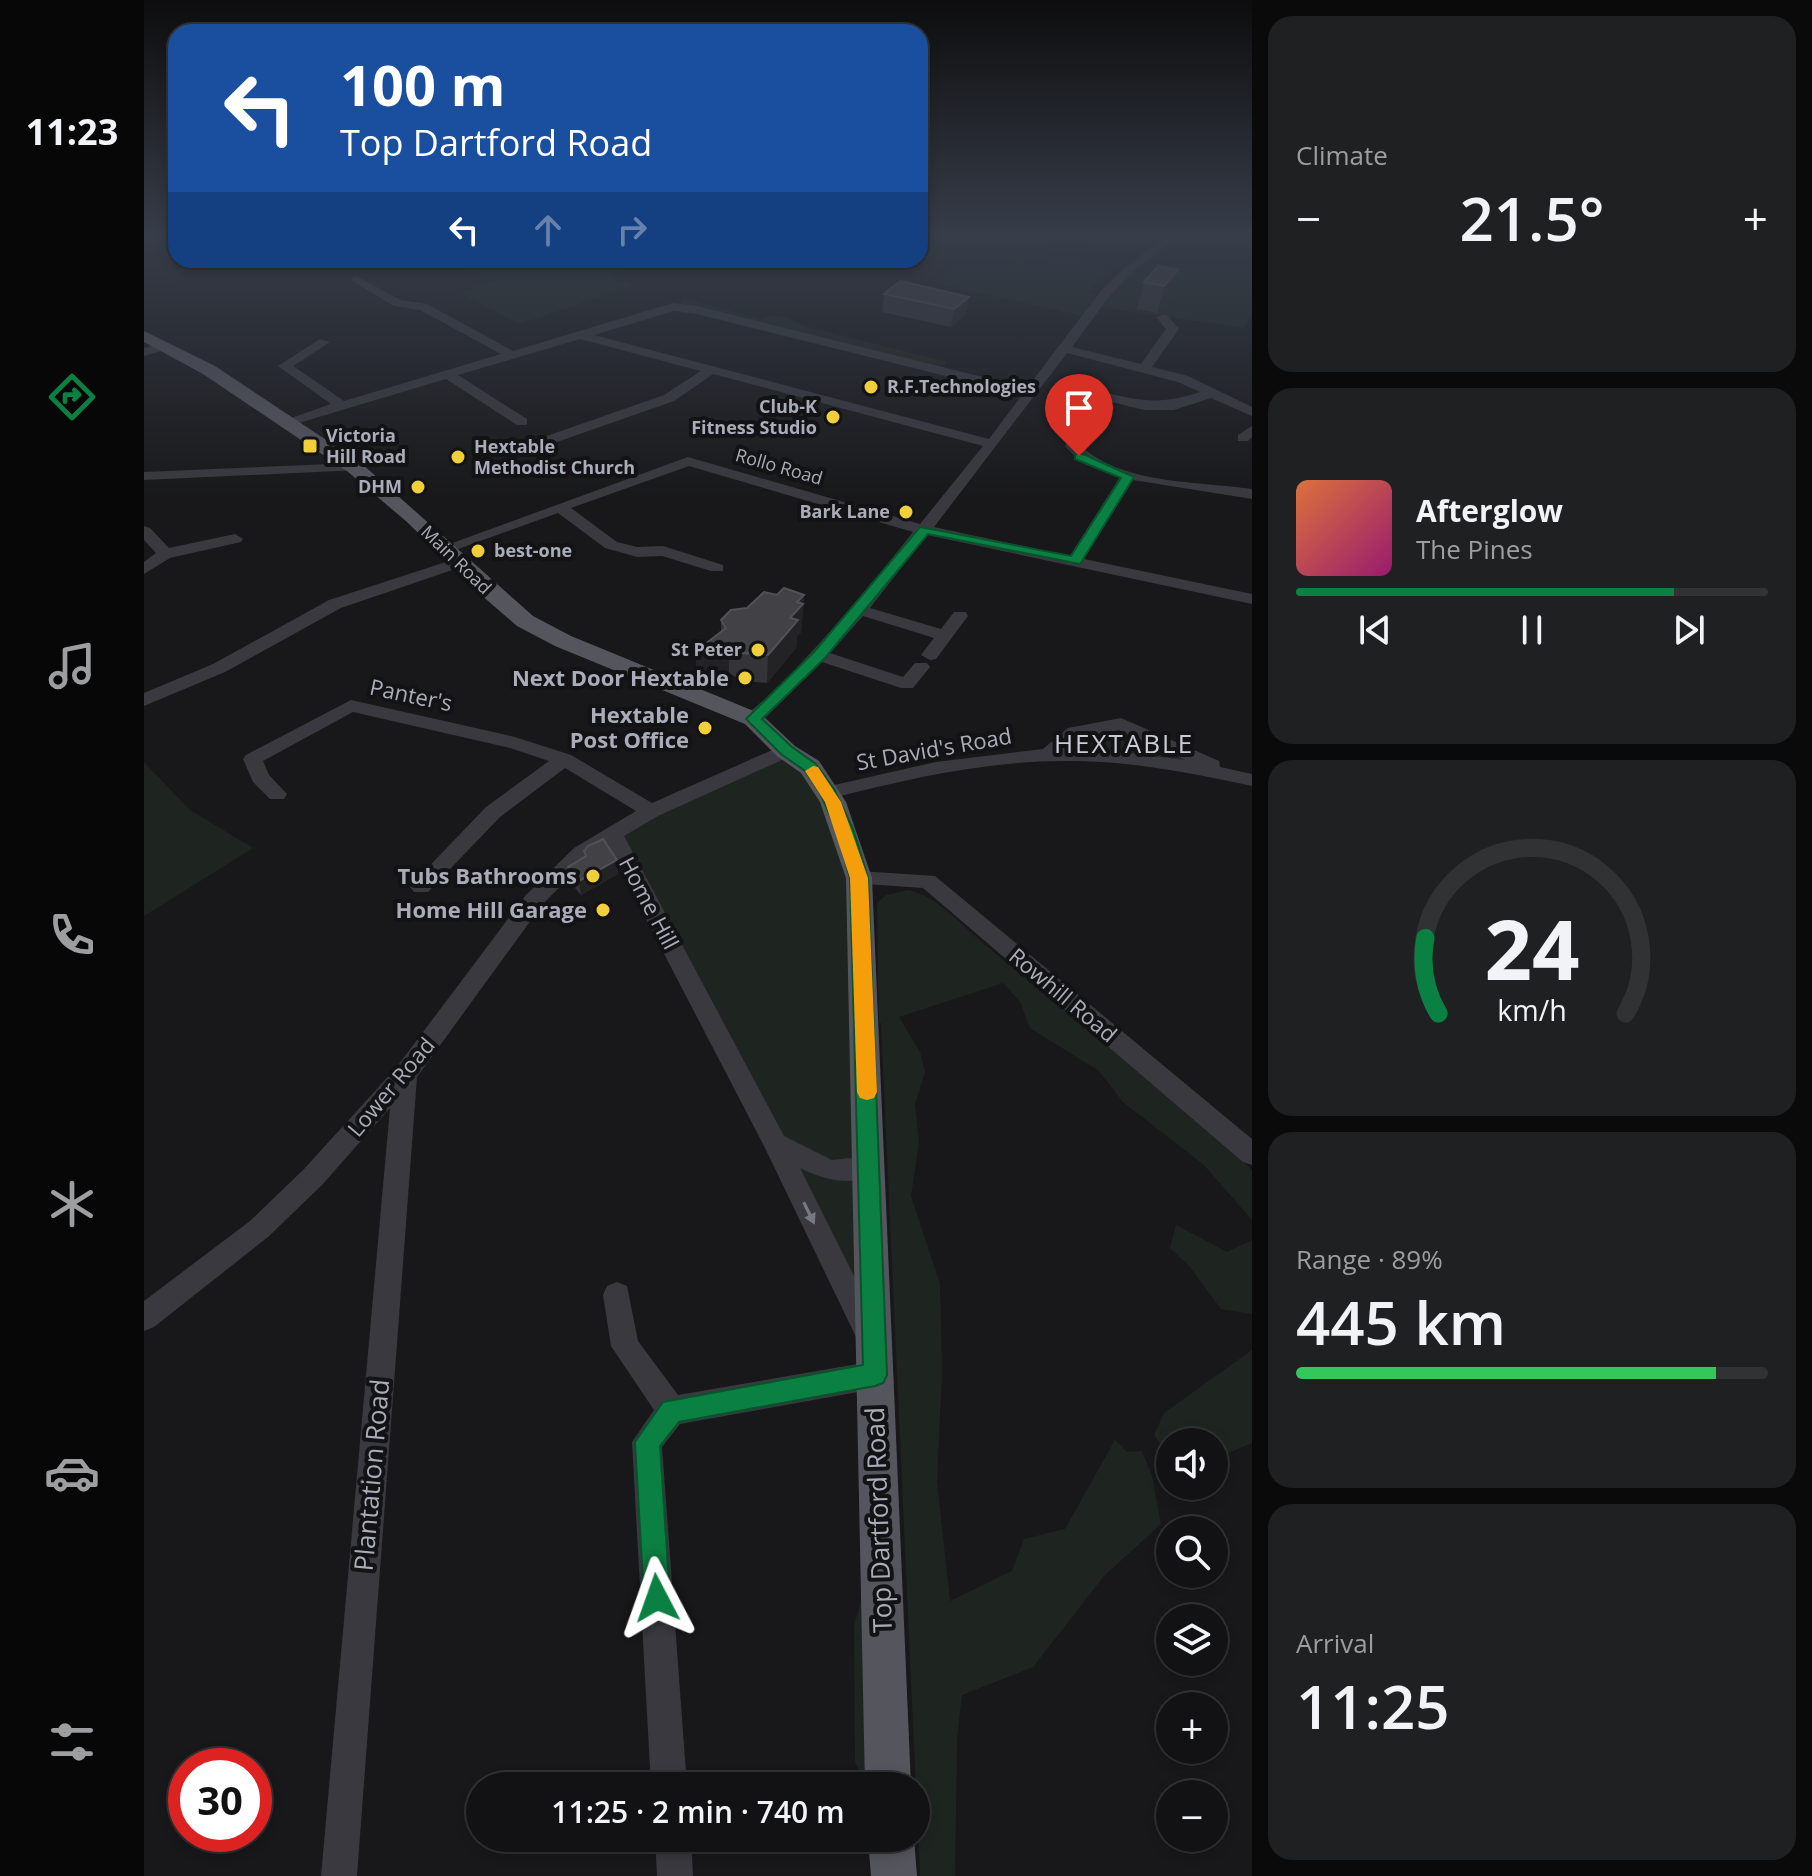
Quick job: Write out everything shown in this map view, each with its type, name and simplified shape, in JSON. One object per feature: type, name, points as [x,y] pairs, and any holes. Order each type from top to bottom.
[{"type":"main road","name":"Main Road","points":[[144,336],[209,370],[354,467],[505,606],[563,641],[753,719],[786,751]]},
{"type":"main road","name":"Top Dartford Road","points":[[786,751],[810,767],[828,793],[844,829],[859,878],[887,1772]]},
{"type":"main road","points":[[892,1852],[894,1876]]},
{"type":"street","points":[[454,324],[510,354]]},
{"type":"street","points":[[287,422],[611,324]]},
{"type":"street","points":[[748,324],[1032,393]]},
{"type":"street","points":[[753,719],[860,610],[1084,324]]},
{"type":"street","points":[[1145,368],[1173,329],[1168,324]]},
{"type":"street","points":[[576,334],[993,444]]},
{"type":"street","points":[[324,342],[284,366],[341,405]]},
{"type":"street","points":[[144,352],[164,346]]},
{"type":"street","points":[[1065,349],[1183,379],[1252,412]]},
{"type":"street","points":[[548,447],[546,441],[669,398],[709,371]]},
{"type":"street","points":[[446,373],[522,422]]},
{"type":"street","points":[[1076,389],[1129,403],[1152,401],[1174,406],[1209,394]]},
{"type":"street","points":[[1079,434],[1072,446],[1079,456],[1128,477],[1252,494]]},
{"type":"street","name":"Rollo Road","points":[[144,700],[219,668],[335,604],[560,507],[688,461],[925,530],[1252,599]]},
{"type":"street","points":[[145,479],[354,467]]},
{"type":"street","points":[[1075,561],[1128,477]]},
{"type":"street","points":[[560,507],[611,545],[637,552],[663,551],[685,563],[717,568]]},
{"type":"street","points":[[144,531],[165,554]]},
{"type":"street","points":[[144,569],[165,554],[235,539]]},
{"type":"street","points":[[860,610],[944,636]]},
{"type":"street","points":[[819,655],[907,684],[960,616]]},
{"type":"street","name":"Panter's","points":[[277,794],[260,778],[253,759],[351,706],[515,743],[564,759],[651,811]]},
{"type":"street","name":"St David's Road","points":[[1048,755],[1075,732],[1121,724],[1245,778]]},
{"type":"street","name":"Home Hill","points":[[786,751],[651,811],[612,833],[775,1143],[875,1360]]},
{"type":"street","name":"St David's Road","points":[[828,793],[907,773],[1048,755],[1120,758],[1245,778]]},
{"type":"street","points":[[421,887],[493,812],[564,759]]},
{"type":"street","name":"Lower Road","points":[[144,1318],[259,1229],[313,1177],[405,1075],[534,900],[581,853],[612,833]]},
{"type":"street","name":"Rowhill Road","points":[[859,878],[928,881],[1252,1154]]},
{"type":"street","name":"Plantation Road","points":[[339,1876],[405,1075]]},
{"type":"street","points":[[775,1143],[830,1171],[870,1167]]},
{"type":"street","points":[[617,1295],[625,1346],[672,1411]]},
{"type":"street","points":[[668,1772],[647,1442],[672,1411],[875,1360]]},
{"type":"street","points":[[674,1852],[675,1876]]},
{"type":"shaded area","points":[[761,324],[799,324],[947,362],[943,367]]},
{"type":"shaded area","points":[[1213,324],[1246,324],[1243,328]]},
{"type":"shaded area","points":[[1122,725],[1234,775],[1053,755],[1077,734]]},
{"type":"shaded area","points":[[785,751],[844,829],[869,1167],[874,1345],[613,833]]},
{"type":"shaded area","points":[[144,762],[190,810],[253,848],[144,916]]},
{"type":"shaded area","points":[[908,890],[929,898],[949,912],[1186,1109],[1252,1170],[1252,1220],[1204,1165],[1123,1102],[1099,1071],[1030,1028],[1020,1002],[1003,983],[899,1017],[920,1052],[925,1072],[915,1104],[919,1142],[911,1196],[940,1284],[942,1371],[937,1482],[950,1601],[1012,1571],[1024,1539],[1065,1529],[1115,1440],[1127,1452],[1142,1451],[1152,1476],[1160,1516],[1156,1516],[1156,1529],[1104,1576],[1033,1667],[962,1695],[957,1738],[955,1876],[920,1876],[919,1852],[930,1852],[930,1772],[915,1772],[879,1023],[877,903],[886,895]]},
{"type":"shaded area","points":[[1176,1225],[1227,1252],[1252,1240],[1252,1314],[1221,1309],[1190,1267],[1170,1248]]},
{"type":"shaded area","points":[[1252,1350],[1252,1443],[1228,1453],[1228,1428],[1157,1428],[1164,1413]]},
{"type":"shaded area","points":[[863,1595],[865,1772],[859,1772],[855,1762],[854,1625]]},
{"type":"building","points":[[784,588],[804,595],[797,602],[803,604],[790,618],[798,620],[768,655],[742,653],[729,645],[696,651],[726,628],[721,620],[731,610],[747,608],[764,592],[777,595]]},
{"type":"building","points":[[603,839],[617,860],[579,881],[568,867],[586,856],[584,851],[588,846]]},
{"type":"slow traffic","points":[[813,771],[833,802],[859,878],[867,1092]]},
{"type":"place","name":"R.F.Technologies","points":[[871,387]]},
{"type":"place","name":"Club-K Fitness Studio","points":[[833,417]]},
{"type":"place","name":"Victoria Hill Road","points":[[310,446]]},
{"type":"place","name":"Hextable Methodist Church","points":[[458,457]]},
{"type":"place","name":"DHM","points":[[418,487]]},
{"type":"place","name":"Bark Lane","points":[[906,512]]},
{"type":"place","name":"best-one","points":[[478,551]]},
{"type":"place","name":"St Peter","points":[[758,650]]},
{"type":"place","name":"Next Door Hextable","points":[[745,678]]},
{"type":"place","name":"Hextable Post Office","points":[[705,728]]},
{"type":"place","name":"Tubs Bathrooms","points":[[593,876]]},
{"type":"place","name":"Home Hill Garage","points":[[603,910]]},
{"type":"district","name":"HEXTABLE","points":[[1124,744]]},
{"type":"route","points":[[657,1598],[647,1442],[672,1411],[875,1375],[859,878],[844,829],[828,793],[810,767],[786,751],[753,719],[784,692],[860,610],[888,571],[925,530],[1075,561],[1128,477],[1079,456]]}]
